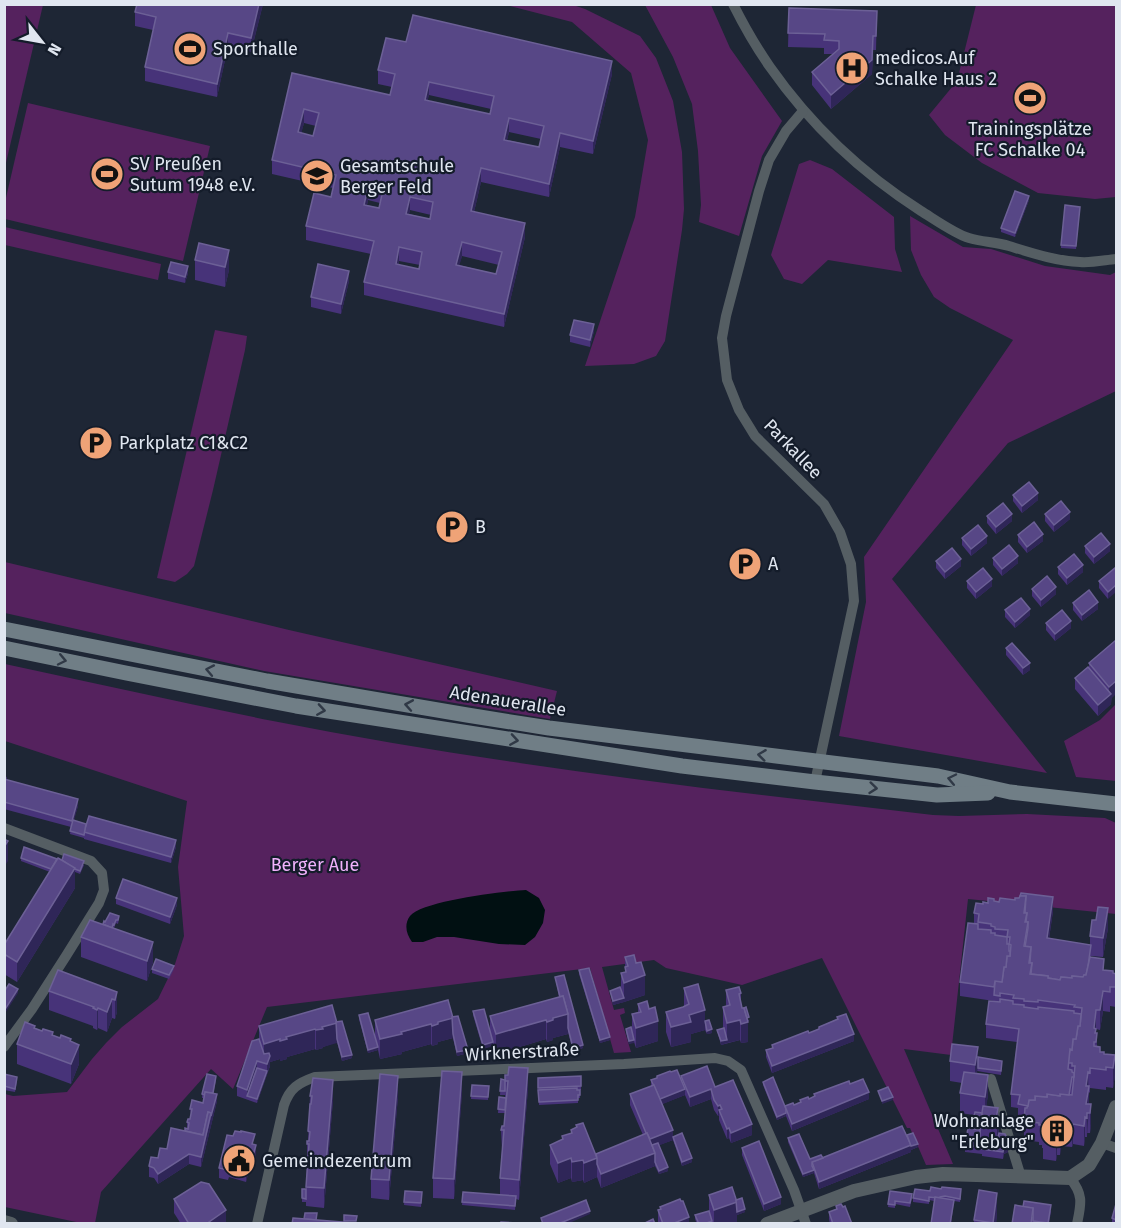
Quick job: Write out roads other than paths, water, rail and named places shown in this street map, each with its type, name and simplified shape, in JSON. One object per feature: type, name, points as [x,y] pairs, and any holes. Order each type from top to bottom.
[{"type":"main road","name":"Adenauerallee","points":[[4,629],[267,681],[549,728],[938,776],[1010,792],[1116,804]]},
{"type":"main road","name":"Adenauerallee","points":[[4,648],[296,706],[682,766],[815,783],[937,795],[1010,792]]},
{"type":"street","points":[[733,4],[770,67],[803,111],[869,173],[940,223],[968,238],[994,242],[1049,257],[1083,262],[1116,259]]},
{"type":"street","name":"Parkallee","points":[[803,111],[786,131],[769,160],[726,316],[723,338],[727,380],[739,410],[754,436],[824,504],[840,532],[851,564],[854,600],[815,783]]},
{"type":"street","points":[[4,828],[91,861],[102,873],[104,890],[99,903],[32,1009],[4,1047]]},
{"type":"street","name":"Wirknerstraße","points":[[257,1224],[284,1105],[288,1094],[301,1082],[315,1077],[613,1065],[715,1058],[728,1061],[741,1070],[782,1161],[804,1217]]},
{"type":"street","points":[[991,1079],[1021,1177]]},
{"type":"street","points":[[767,1224],[804,1217],[854,1191],[916,1177],[943,1174],[1070,1178],[1089,1165],[1116,1107]]},
{"type":"street","points":[[1101,1143],[1116,1148]]},
{"type":"street","points":[[1070,1178],[1079,1189],[1081,1205],[1077,1224]]},
{"type":"street","points":[[4,1222],[11,1224]]},
{"type":"place","name":"Sporthalle","points":[[190,49]]},
{"type":"place","name":"medicos.Auf Schalke Haus 2","points":[[852,68]]},
{"type":"place","name":"Trainingsplätze FC Schalke 04","points":[[1030,98]]},
{"type":"place","name":"SV Preußen Sutum 1948 e.V.","points":[[107,174]]},
{"type":"place","name":"Gesamtschule Berger Feld","points":[[317,176]]},
{"type":"place","name":"Parkplatz C1&C2","points":[[96,443]]},
{"type":"place","name":"B","points":[[452,527]]},
{"type":"place","name":"A","points":[[745,564]]},
{"type":"place","name":"Wohnanlage \"Erleburg\"","points":[[1057,1131]]},
{"type":"place","name":"Gemeindezentrum","points":[[239,1161]]},
{"type":"park label","name":"Berger Aue","points":[[315,865]]}]
